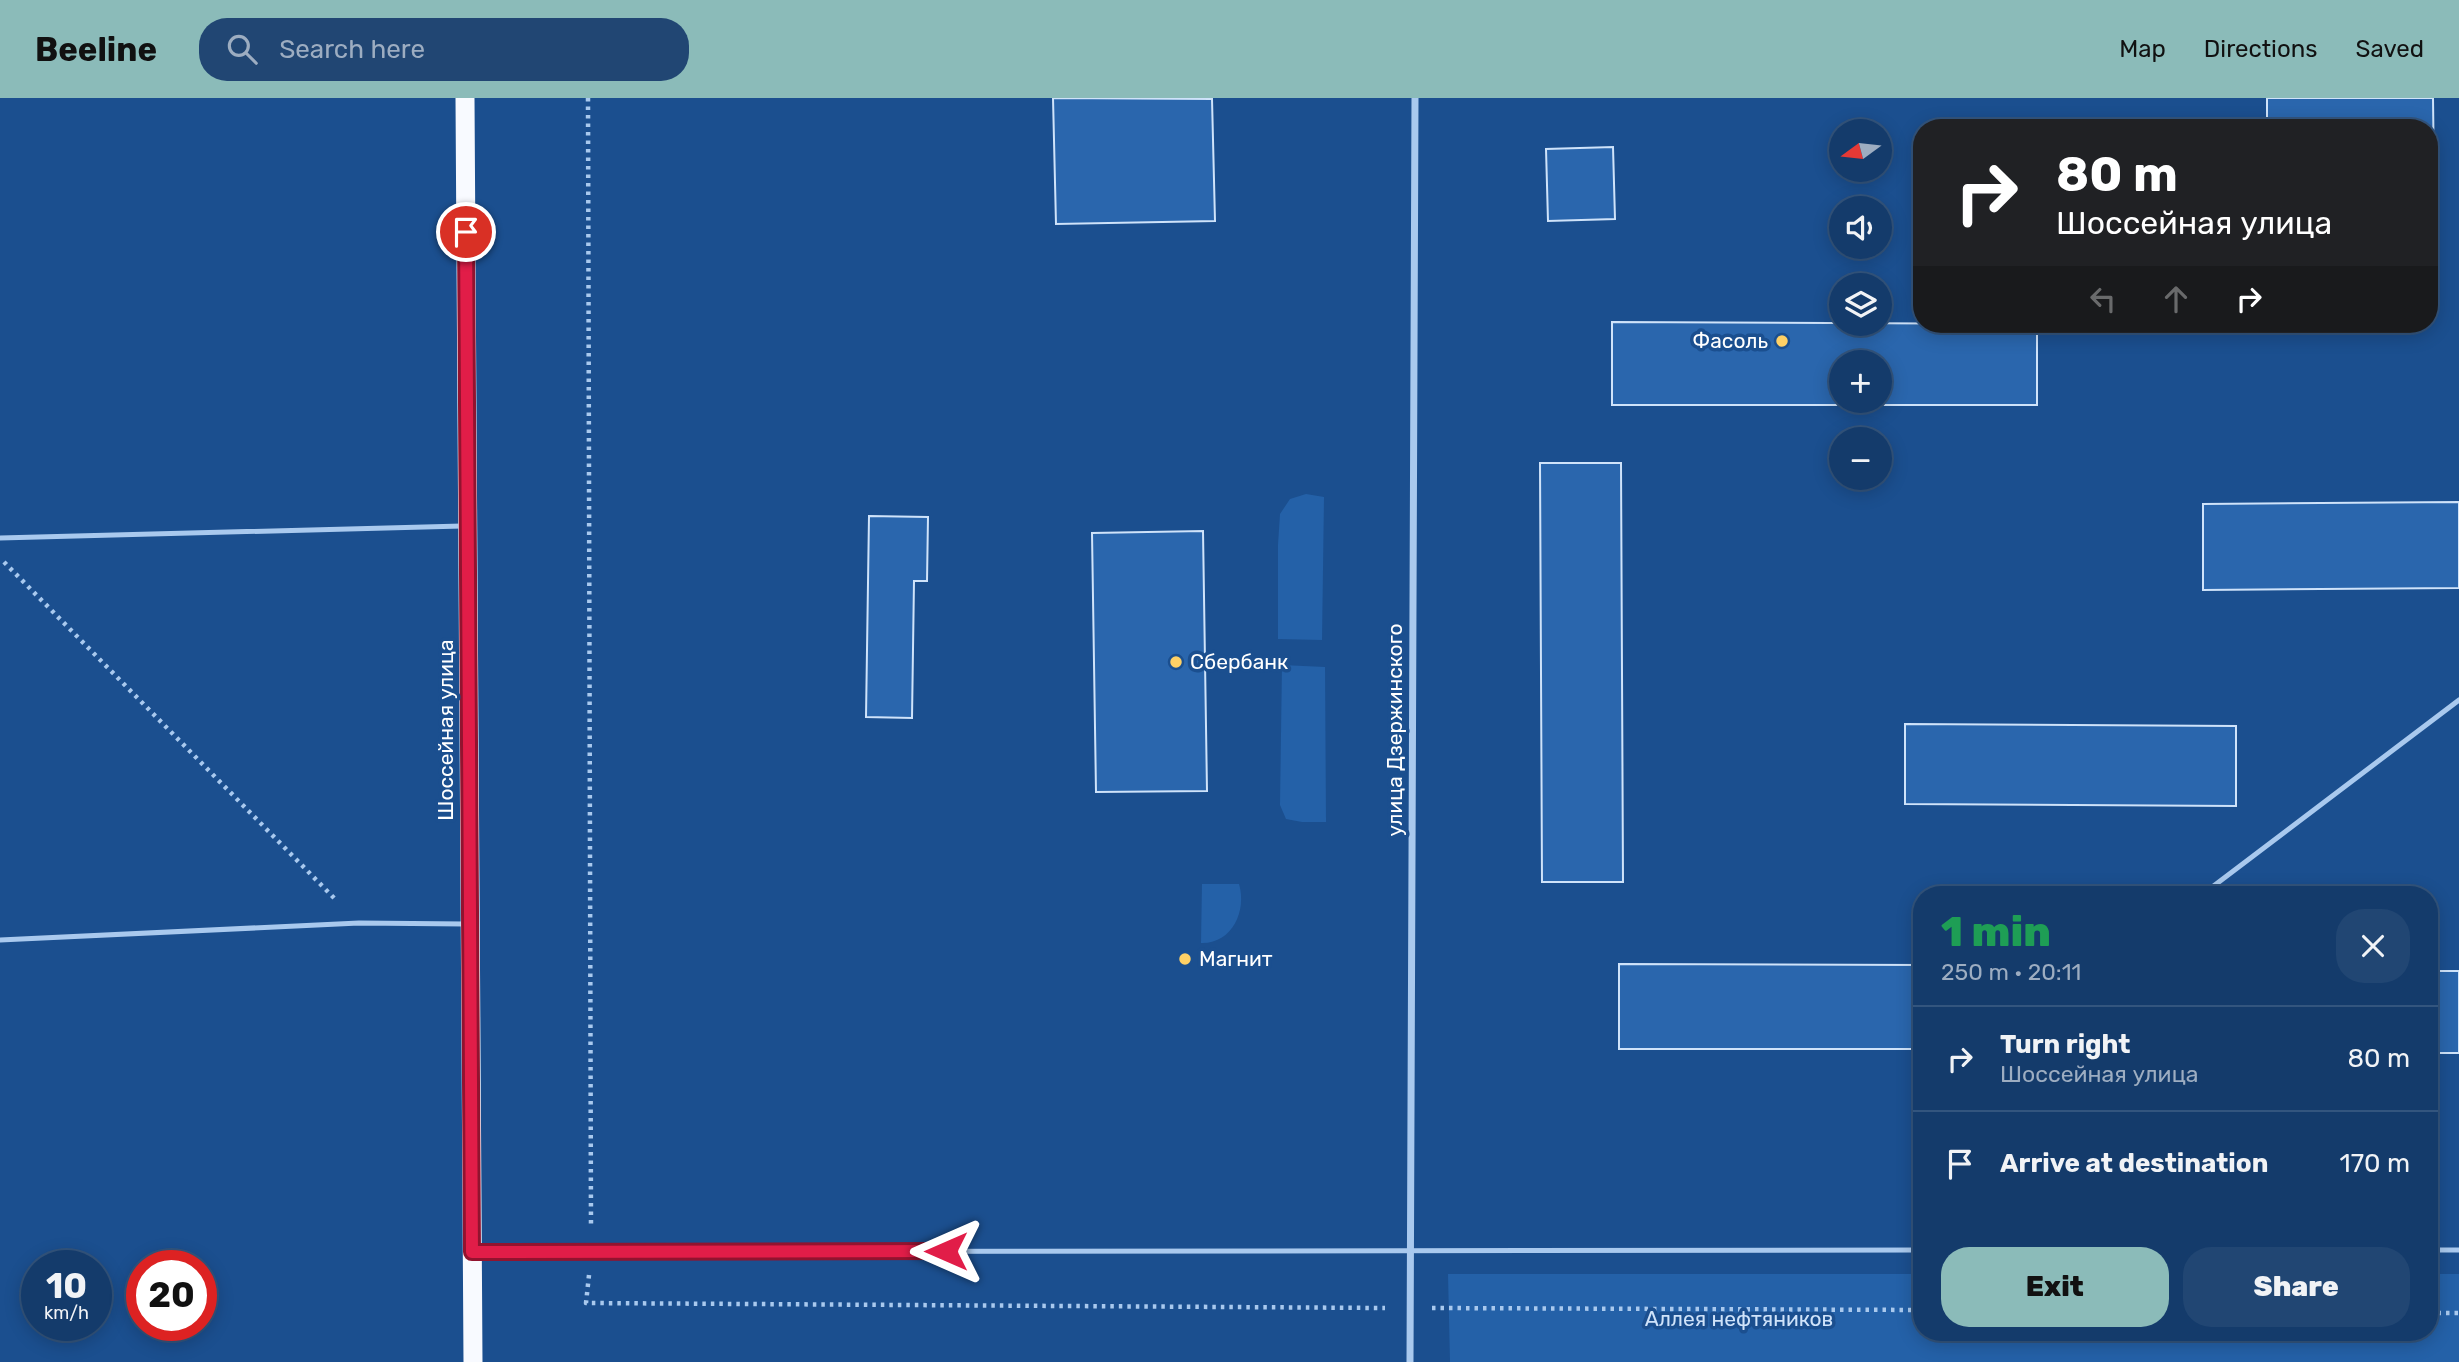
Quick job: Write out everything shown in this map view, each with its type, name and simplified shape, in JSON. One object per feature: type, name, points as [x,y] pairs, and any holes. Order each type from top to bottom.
[{"type":"highway","name":"Шоссейная улица","points":[[465,98],[473,1362]]},
{"type":"street","name":"улица Дзержинского","points":[[1410,1362],[1415,98]]},
{"type":"lane","points":[[0,538],[468,526]]},
{"type":"lane","points":[[2214,886],[2459,700]]},
{"type":"lane","points":[[0,940],[359,923],[470,924]]},
{"type":"lane","points":[[472,1252],[1913,1250]]},
{"type":"lane","points":[[2438,1250],[2459,1250]]},
{"type":"path","points":[[588,98],[591,1251],[586,1303],[1913,1310]]},
{"type":"path","points":[[0,560],[5,562],[359,923]]},
{"type":"path","points":[[2438,1312],[2459,1313]]},
{"type":"green space","points":[[1306,494],[1324,497],[1322,640],[1278,639],[1280,514],[1290,499]]},
{"type":"green space","points":[[1282,665],[1325,667],[1326,822],[1286,819],[1280,805]]},
{"type":"green space","points":[[1202,884],[1239,884],[1241,905],[1235,924],[1229,932],[1212,942],[1201,943]]},
{"type":"green space","name":"Аллея нефтяников","points":[[1448,1274],[1913,1274],[1913,1341],[2438,1341],[2438,1274],[2459,1274],[2459,1362],[1450,1362]]},
{"type":"building","points":[[1053,98],[1212,99],[1215,221],[1056,224]]},
{"type":"building","points":[[2267,98],[2433,98],[2433,119],[2267,119]]},
{"type":"building","points":[[1613,147],[1615,219],[1548,221],[1546,149]]},
{"type":"building","points":[[1612,322],[1829,323],[1829,336],[1892,336],[1892,323],[1913,323],[1913,333],[2037,333],[2037,405],[1892,405],[1892,350],[1829,350],[1829,405],[1612,405]]},
{"type":"building","points":[[1540,463],[1621,463],[1623,882],[1542,882]]},
{"type":"building","points":[[2459,502],[2459,588],[2203,590],[2203,504]]},
{"type":"building","points":[[869,516],[928,517],[927,581],[914,581],[912,718],[866,717]]},
{"type":"building","points":[[1203,531],[1207,791],[1096,792],[1092,533]]},
{"type":"building","points":[[1905,724],[2236,726],[2236,806],[1905,804]]},
{"type":"building","points":[[1619,964],[1913,965],[1913,1049],[1619,1049]]},
{"type":"building","points":[[2438,971],[2459,971],[2459,1053],[2438,1053]]},
{"type":"place","name":"Фасоль","points":[[1782,341]]},
{"type":"place","name":"Сбербанк","points":[[1176,662]]},
{"type":"place","name":"Магнит","points":[[1185,959]]},
{"type":"route","points":[[466,232],[472,1252],[946,1251]]}]
